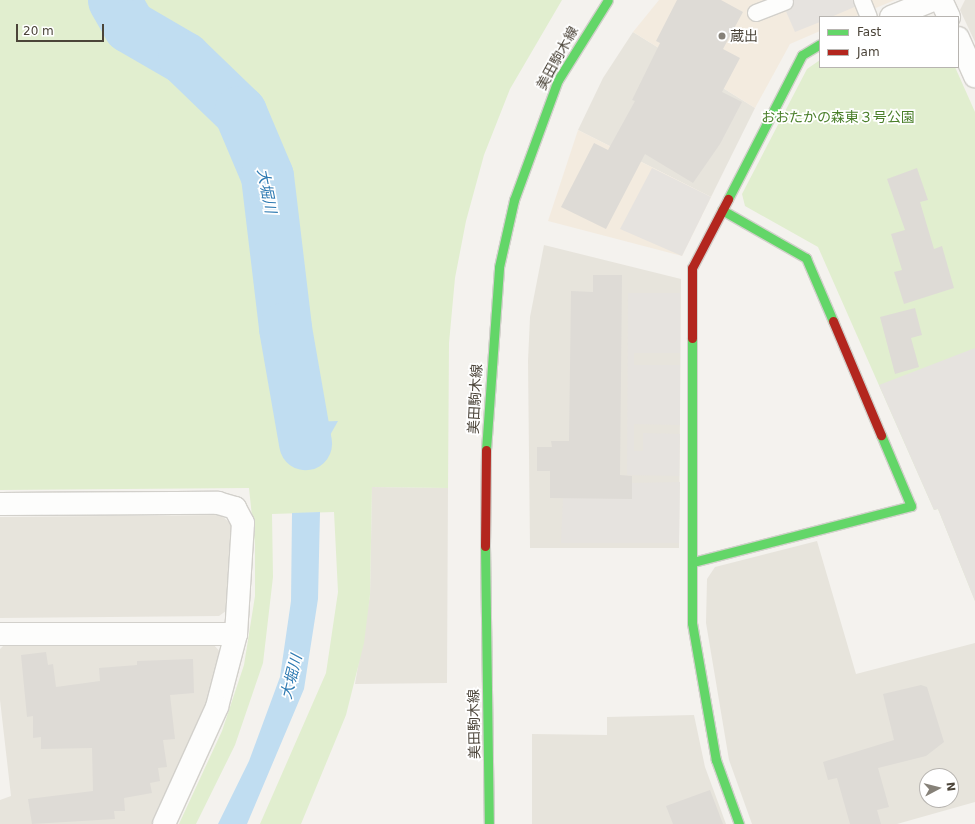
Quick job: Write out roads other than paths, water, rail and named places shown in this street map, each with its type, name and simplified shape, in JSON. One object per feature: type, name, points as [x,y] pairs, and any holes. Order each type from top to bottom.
[{"type":"street","name":"美田駒木線","points":[[489,824],[484,484],[499,266],[517,193],[558,80],[608,0]]},
{"type":"street","points":[[893,16],[933,0]]},
{"type":"street","points":[[941,0],[949,16]]},
{"type":"street","points":[[959,40],[975,76]]},
{"type":"street","points":[[739,824],[714,744],[692,623],[692,268],[802,56],[819,45]]},
{"type":"street","points":[[693,562],[911,506],[806,258],[722,210]]},
{"type":"street","points":[[0,504],[218,503],[235,508],[243,523],[244,550],[236,634],[216,707],[164,824]]},
{"type":"street","points":[[0,634],[236,634]]},
{"type":"lane","points":[[862,0],[869,16]]},
{"type":"lane","points":[[756,13],[785,2]]},
{"type":"water","points":[[338,421],[324,446],[293,447],[278,423]]},
{"type":"water","points":[[320,512],[318,599],[304,689],[247,824],[218,824],[249,761],[280,677],[291,601],[292,513]]},
{"type":"waterway","name":"大堀川","points":[[114,0],[129,26],[184,58],[240,112],[267,176],[285,328],[305,443]]},
{"type":"place","name":"蔵出","points":[[722,36]]},
{"type":"park label","name":"おおたかの森東３号公園","points":[[838,117]]}]
